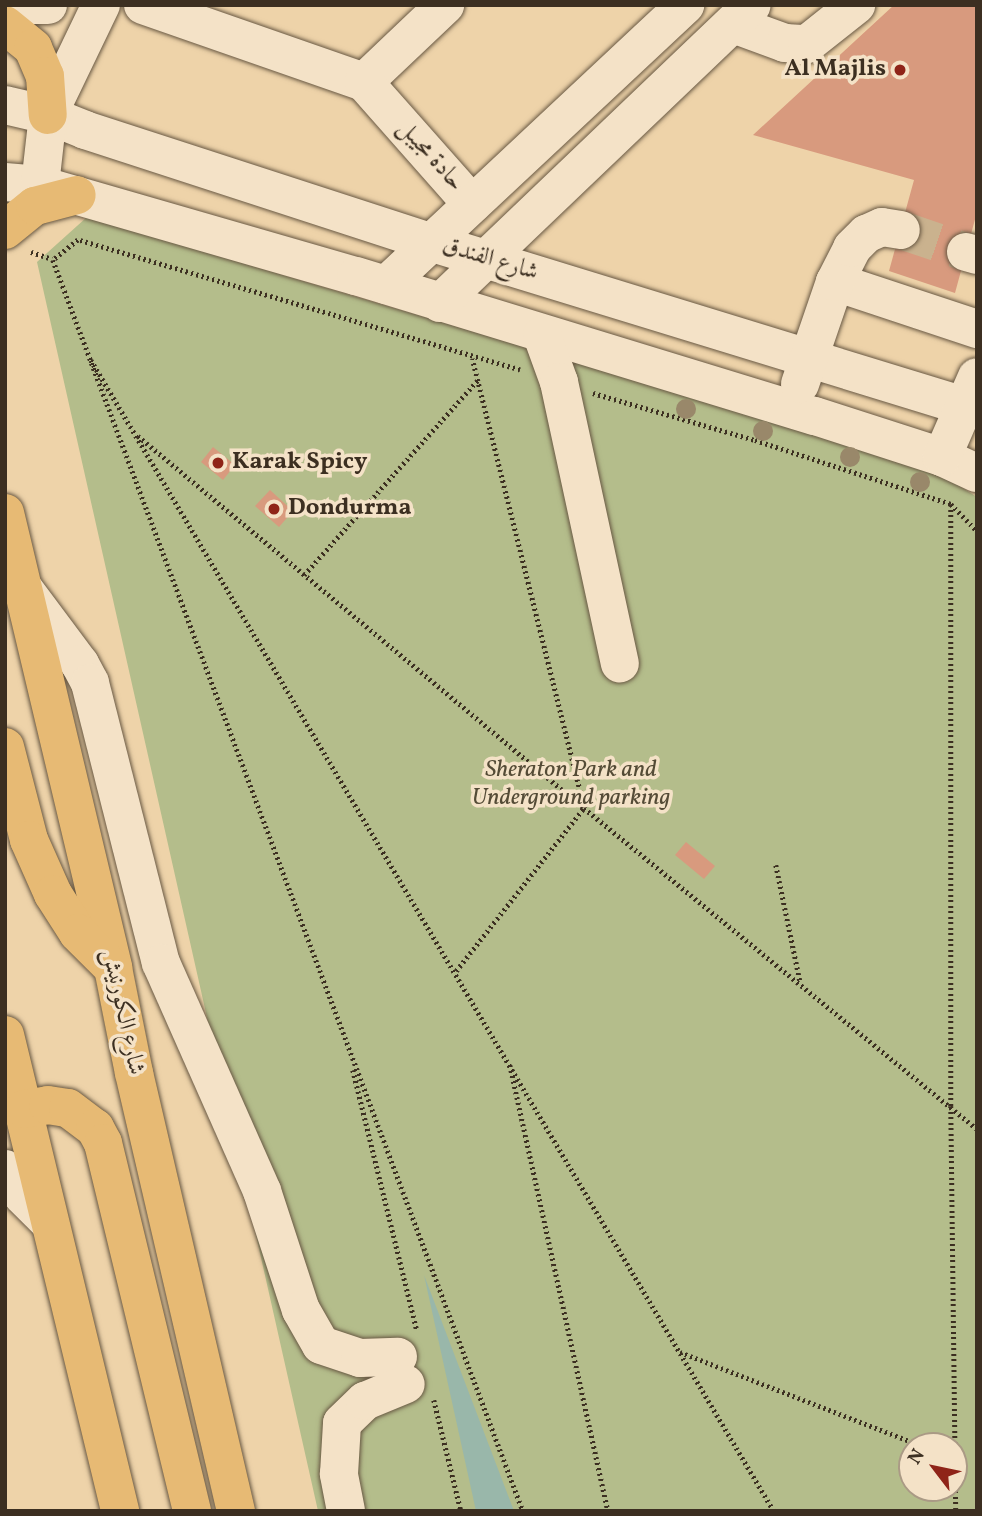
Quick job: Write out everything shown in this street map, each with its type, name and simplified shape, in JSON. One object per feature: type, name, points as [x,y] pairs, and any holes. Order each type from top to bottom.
[{"type":"main road","points":[[5,25],[33,48],[45,76],[48,115]]},
{"type":"main road","points":[[5,230],[35,206],[77,195]]},
{"type":"main road","name":"شارع الكورنيش","points":[[5,513],[113,968],[134,1073],[236,1511]]},
{"type":"main road","points":[[5,747],[29,840],[53,894],[78,933],[113,968]]},
{"type":"main road","points":[[5,1035],[15,1111],[49,1222],[120,1511]]},
{"type":"main road","points":[[15,1111],[48,1105],[68,1108],[95,1128],[103,1143],[192,1511]]},
{"type":"street","points":[[20,5],[48,5]]},
{"type":"street","points":[[100,5],[48,115],[23,183],[77,195],[386,285],[542,335],[792,409],[942,457],[977,473]]},
{"type":"street","points":[[143,5],[364,82],[445,5]]},
{"type":"street","points":[[472,204],[685,5]]},
{"type":"street","points":[[440,303],[742,15],[785,43],[807,44],[856,5]]},
{"type":"street","name":"حادة مجيبل","points":[[364,82],[472,204],[386,285]]},
{"type":"street","name":"شارع الفندق","points":[[5,106],[48,115],[85,130],[433,243],[808,359],[973,398]]},
{"type":"street","points":[[792,409],[835,282],[852,248],[866,234],[882,227],[901,230]]},
{"type":"street","points":[[835,282],[977,329]]},
{"type":"street","points":[[542,335],[559,382],[620,663]]},
{"type":"street","points":[[942,457],[973,398]]},
{"type":"street","points":[[24,589],[80,664],[90,683],[161,963],[262,1191],[301,1310],[321,1345],[360,1358],[414,1368]]},
{"type":"street","points":[[5,1169],[29,1203],[49,1222]]},
{"type":"street","points":[[346,1511],[339,1474],[342,1423],[365,1401],[414,1368]]},
{"type":"path","points":[[523,1511],[53,260],[78,240],[472,359],[532,374]]},
{"type":"path","points":[[85,350],[509,1060],[774,1511]]},
{"type":"path","points":[[472,359],[584,808]]},
{"type":"path","points":[[304,575],[478,380]]},
{"type":"path","points":[[581,389],[755,440],[951,504],[977,531]]},
{"type":"path","points":[[135,434],[584,808],[801,982],[977,1129]]},
{"type":"path","points":[[951,504],[951,1106],[955,1432]]},
{"type":"path","points":[[456,971],[584,808]]},
{"type":"path","points":[[776,865],[801,982]]},
{"type":"path","points":[[348,1049],[414,1368],[461,1511]]},
{"type":"path","points":[[509,1060],[608,1511]]},
{"type":"path","points":[[679,1352],[898,1437]]},
{"type":"green space","name":"Sheraton Park and Underground parking","points":[[87,217],[929,467],[977,497],[977,1511],[318,1511],[37,262]]},
{"type":"shaded area","points":[[424,1275],[514,1511],[476,1511]]},
{"type":"building","name":"Al Majlis","points":[[894,5],[977,5],[977,212],[955,293],[889,271],[914,180],[753,135]]},
{"type":"building","name":"Karak Spicy","points":[[213,447],[235,465],[223,480],[201,462]]},
{"type":"building","name":"Dondurma","points":[[270,490],[293,511],[279,527],[255,506]]},
{"type":"building","points":[[686,842],[715,866],[704,879],[675,855]]},
{"type":"tunnel","points":[[901,230],[966,252]]},
{"type":"place","name":"Al Majlis","points":[[900,70]]},
{"type":"place","name":"Karak Spicy","points":[[218,463]]},
{"type":"place","name":"Dondurma","points":[[274,509]]}]
